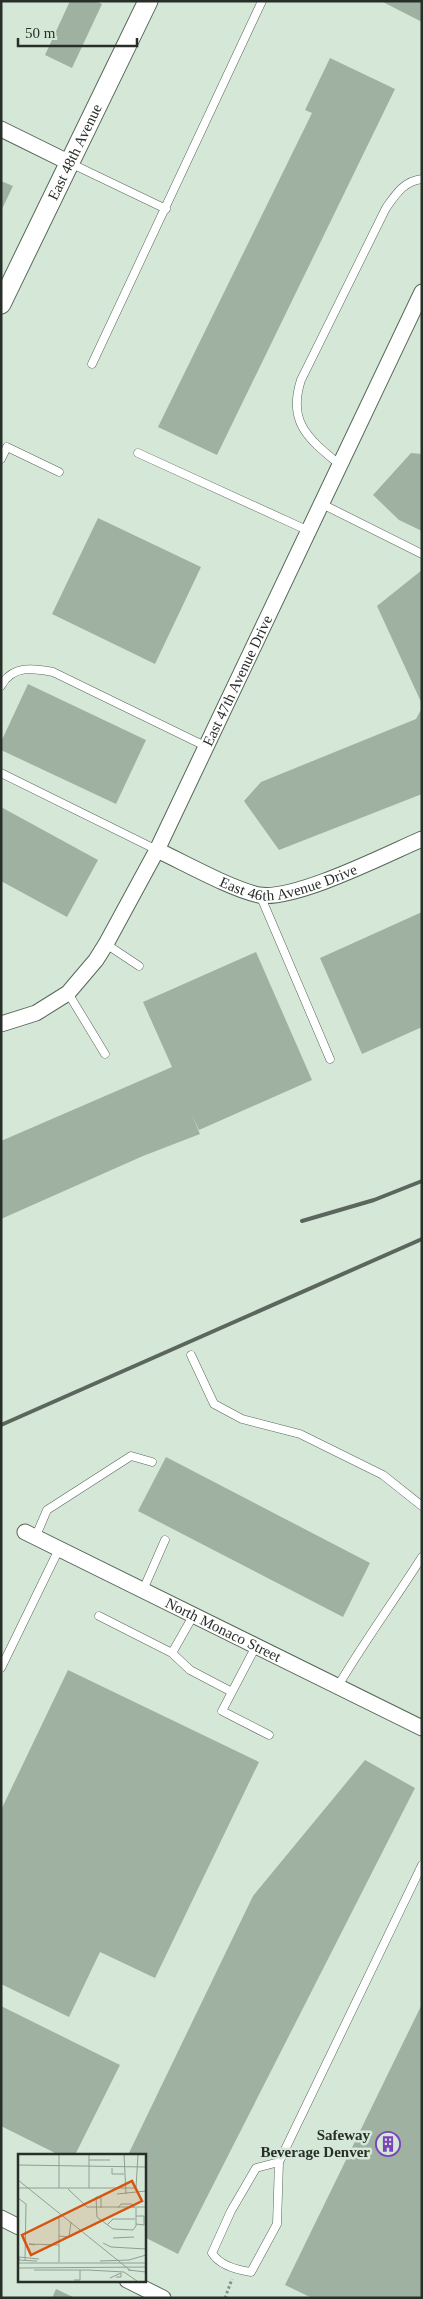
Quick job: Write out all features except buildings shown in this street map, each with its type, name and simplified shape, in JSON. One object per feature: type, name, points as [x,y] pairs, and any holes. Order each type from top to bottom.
[{"type":"street","name":"East 48th Avenue","points":[[1,304],[148,1]]},
{"type":"street","points":[[1,130],[70,163]]},
{"type":"street","name":"East 47th Avenue Drive","points":[[1,1024],[36,1013],[68,993],[96,960],[106,944],[157,850],[207,747],[422,292]]},
{"type":"street","name":"East 46th Avenue Drive","points":[[157,850],[212,876],[260,895],[286,892],[321,883],[422,839]]},
{"type":"street","name":"North Monaco Street","points":[[30,1535],[422,1728]]},
{"type":"street","points":[[1,2218],[18,2226]]},
{"type":"street","points":[[131,2282],[163,2298]]},
{"type":"lane","points":[[92,364],[262,1]]},
{"type":"lane","points":[[70,163],[166,209]]},
{"type":"lane","points":[[340,465],[312,441],[301,426],[296,410],[296,397],[301,380],[386,208],[398,191],[407,184],[422,179]]},
{"type":"lane","points":[[1,459],[7,447],[59,472]]},
{"type":"lane","points":[[138,453],[309,531]]},
{"type":"lane","points":[[322,504],[422,554]]},
{"type":"lane","points":[[1,686],[6,677],[18,670],[33,668],[53,672],[207,747]]},
{"type":"lane","points":[[1,773],[157,850]]},
{"type":"lane","points":[[260,895],[330,1059]]},
{"type":"lane","points":[[106,944],[139,966]]},
{"type":"lane","points":[[68,993],[105,1054]]},
{"type":"lane","points":[[191,1355],[214,1404],[242,1419],[300,1434],[383,1475],[422,1506]]},
{"type":"lane","points":[[30,1535],[48,1510],[131,1456],[152,1462]]},
{"type":"lane","points":[[143,1590],[165,1540]]},
{"type":"lane","points":[[1,1668],[59,1549]]},
{"type":"lane","points":[[338,1686],[366,1639],[389,1609],[422,1557]]},
{"type":"lane","points":[[99,1616],[172,1653],[190,1670],[232,1692]]},
{"type":"lane","points":[[172,1653],[193,1616]]},
{"type":"lane","points":[[256,1646],[222,1711],[269,1735]]},
{"type":"lane","points":[[279,2162],[256,2168],[231,2212],[212,2253],[216,2260],[236,2270],[251,2272],[277,2224],[279,2162],[422,1865]]},
{"type":"path","points":[[225,2298],[236,2270]]},
{"type":"railway","points":[[302,1221],[374,1200],[422,1181]]},
{"type":"railway","points":[[1,1425],[422,1239]]},
{"type":"place","name":"Safeway Beverage Denver","points":[[388,2144]]}]
